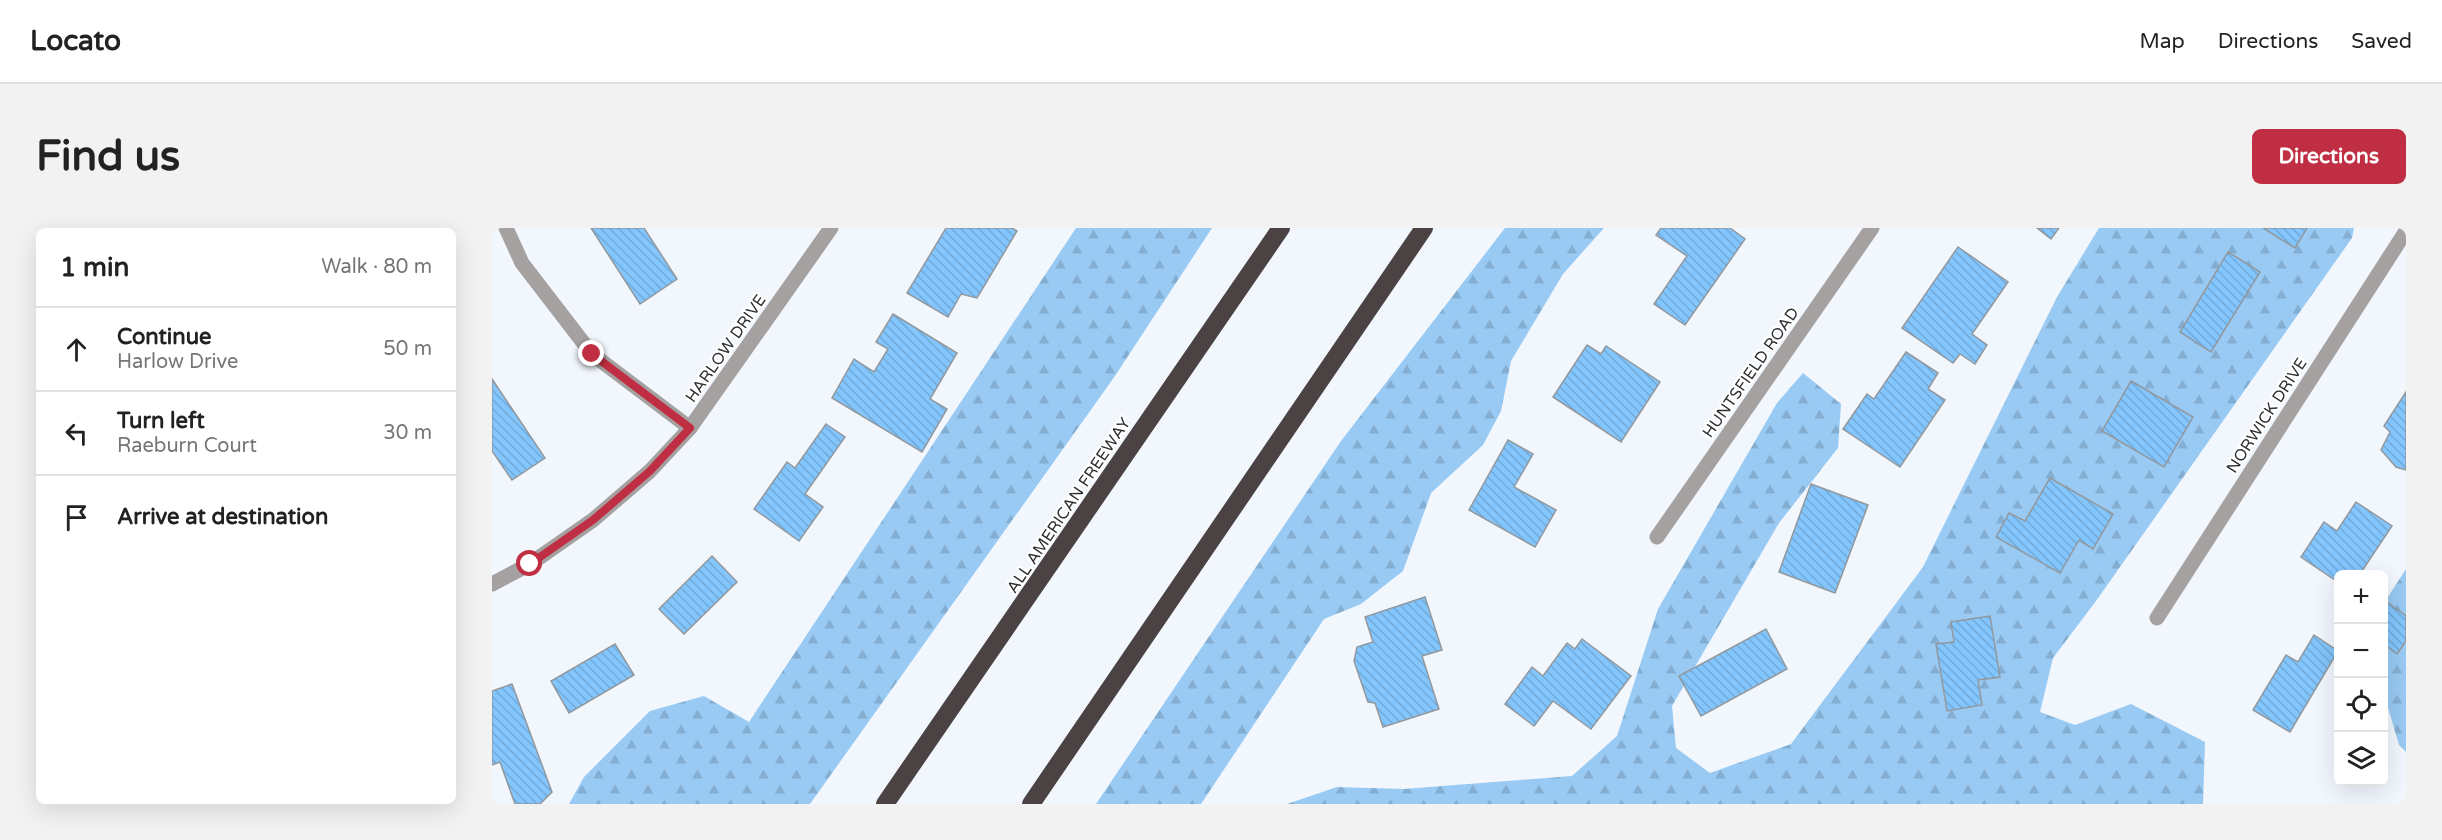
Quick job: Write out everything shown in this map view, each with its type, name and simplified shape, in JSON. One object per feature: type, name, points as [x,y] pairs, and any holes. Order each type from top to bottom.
[{"type":"highway","name":"ALL AMERICAN FREEWAY","points":[[885,804],[1281,228]]},
{"type":"highway","points":[[1031,804],[1424,228]]},
{"type":"street","points":[[506,228],[522,263],[592,354],[690,428]]},
{"type":"street","name":"HARLOW DRIVE","points":[[492,584],[530,564],[593,520],[650,471],[690,428],[831,228]]},
{"type":"street","name":"HUNTSFIELD ROAD","points":[[1657,537],[1872,228]]},
{"type":"street","name":"NORWICK DRIVE","points":[[2157,618],[2406,231]]},
{"type":"green space","points":[[1076,228],[1212,228],[1115,376],[810,804],[569,804],[584,777],[650,711],[704,696],[749,722]]},
{"type":"green space","points":[[1505,228],[1604,228],[1563,274],[1511,361],[1501,411],[1483,445],[1431,493],[1403,571],[1361,604],[1324,619],[1201,804],[1096,804],[1341,441]]},
{"type":"green space","points":[[2099,228],[2354,228],[2352,238],[2096,601],[2053,658],[2040,712],[2075,725],[2131,704],[2205,742],[2203,804],[1287,804],[1337,787],[1404,789],[1572,776],[1617,736],[1658,609],[1777,403],[1803,373],[1841,404],[1838,448],[1779,523],[1672,706],[1676,748],[1710,773],[1791,744],[1923,567],[2057,297]]},
{"type":"green space","points":[[2406,569],[2406,752],[2399,745],[2388,708],[2388,597]]},
{"type":"building","points":[[591,228],[644,228],[677,279],[640,304]]},
{"type":"building","points":[[946,228],[1012,228],[1017,231],[977,298],[961,294],[948,317],[907,293]]},
{"type":"building","points":[[1661,228],[1730,228],[1745,239],[1685,325],[1654,304],[1687,256],[1656,235]]},
{"type":"building","points":[[2037,228],[2059,228],[2051,239]]},
{"type":"building","points":[[2263,228],[2307,228],[2295,248]]},
{"type":"building","points":[[1958,247],[2008,282],[1972,334],[1987,345],[1975,364],[1960,354],[1953,363],[1902,328]]},
{"type":"building","points":[[2228,252],[2260,272],[2211,352],[2180,332]]},
{"type":"building","points":[[893,314],[957,353],[930,399],[947,409],[922,452],[832,398],[854,359],[874,372],[888,349],[876,342]]},
{"type":"building","points":[[1587,345],[1601,354],[1606,346],[1660,382],[1621,442],[1553,397]]},
{"type":"building","points":[[1906,352],[1938,373],[1928,389],[1945,400],[1900,467],[1843,429],[1867,394],[1874,399]]},
{"type":"building","points":[[492,379],[545,458],[512,480],[492,451]]},
{"type":"building","points":[[2131,381],[2193,417],[2164,467],[2102,431]]},
{"type":"building","points":[[2406,392],[2406,470],[2396,467],[2381,450],[2390,432],[2384,426]]},
{"type":"building","points":[[826,424],[845,437],[805,494],[823,507],[799,541],[754,509],[787,462],[795,468]]},
{"type":"building","points":[[1508,440],[1533,454],[1514,487],[1556,510],[1535,547],[1469,510]]},
{"type":"building","points":[[2050,478],[2113,514],[2093,549],[2079,540],[2060,573],[1996,537],[2009,513],[2025,521]]},
{"type":"building","points":[[1811,484],[1868,505],[1835,593],[1779,572]]},
{"type":"building","points":[[2356,502],[2392,526],[2363,570],[2334,570],[2334,579],[2301,557],[2324,522],[2337,531]]},
{"type":"building","points":[[712,556],[737,582],[684,634],[659,609]]},
{"type":"building","points":[[1425,597],[1442,650],[1422,656],[1439,709],[1383,727],[1375,703],[1368,702],[1354,661],[1357,647],[1373,642],[1365,617]]},
{"type":"building","points":[[2388,603],[2406,616],[2406,641],[2397,654],[2388,647]]},
{"type":"building","points":[[1990,616],[2000,677],[1978,680],[1982,705],[1947,711],[1936,644],[1954,642],[1951,622]]},
{"type":"building","points":[[1766,629],[1787,669],[1701,716],[1679,676]]},
{"type":"building","points":[[2314,635],[2334,648],[2334,658],[2290,732],[2253,710],[2286,655],[2298,662]]},
{"type":"building","points":[[1582,639],[1631,676],[1591,729],[1553,701],[1534,726],[1505,704],[1532,667],[1543,676],[1567,643],[1575,649]]},
{"type":"building","points":[[615,644],[634,675],[569,713],[551,681]]},
{"type":"building","points":[[512,684],[552,792],[540,804],[515,804],[500,762],[492,765],[492,691]]},
{"type":"route","points":[[530,564],[593,520],[650,471],[690,428],[592,354]]}]
